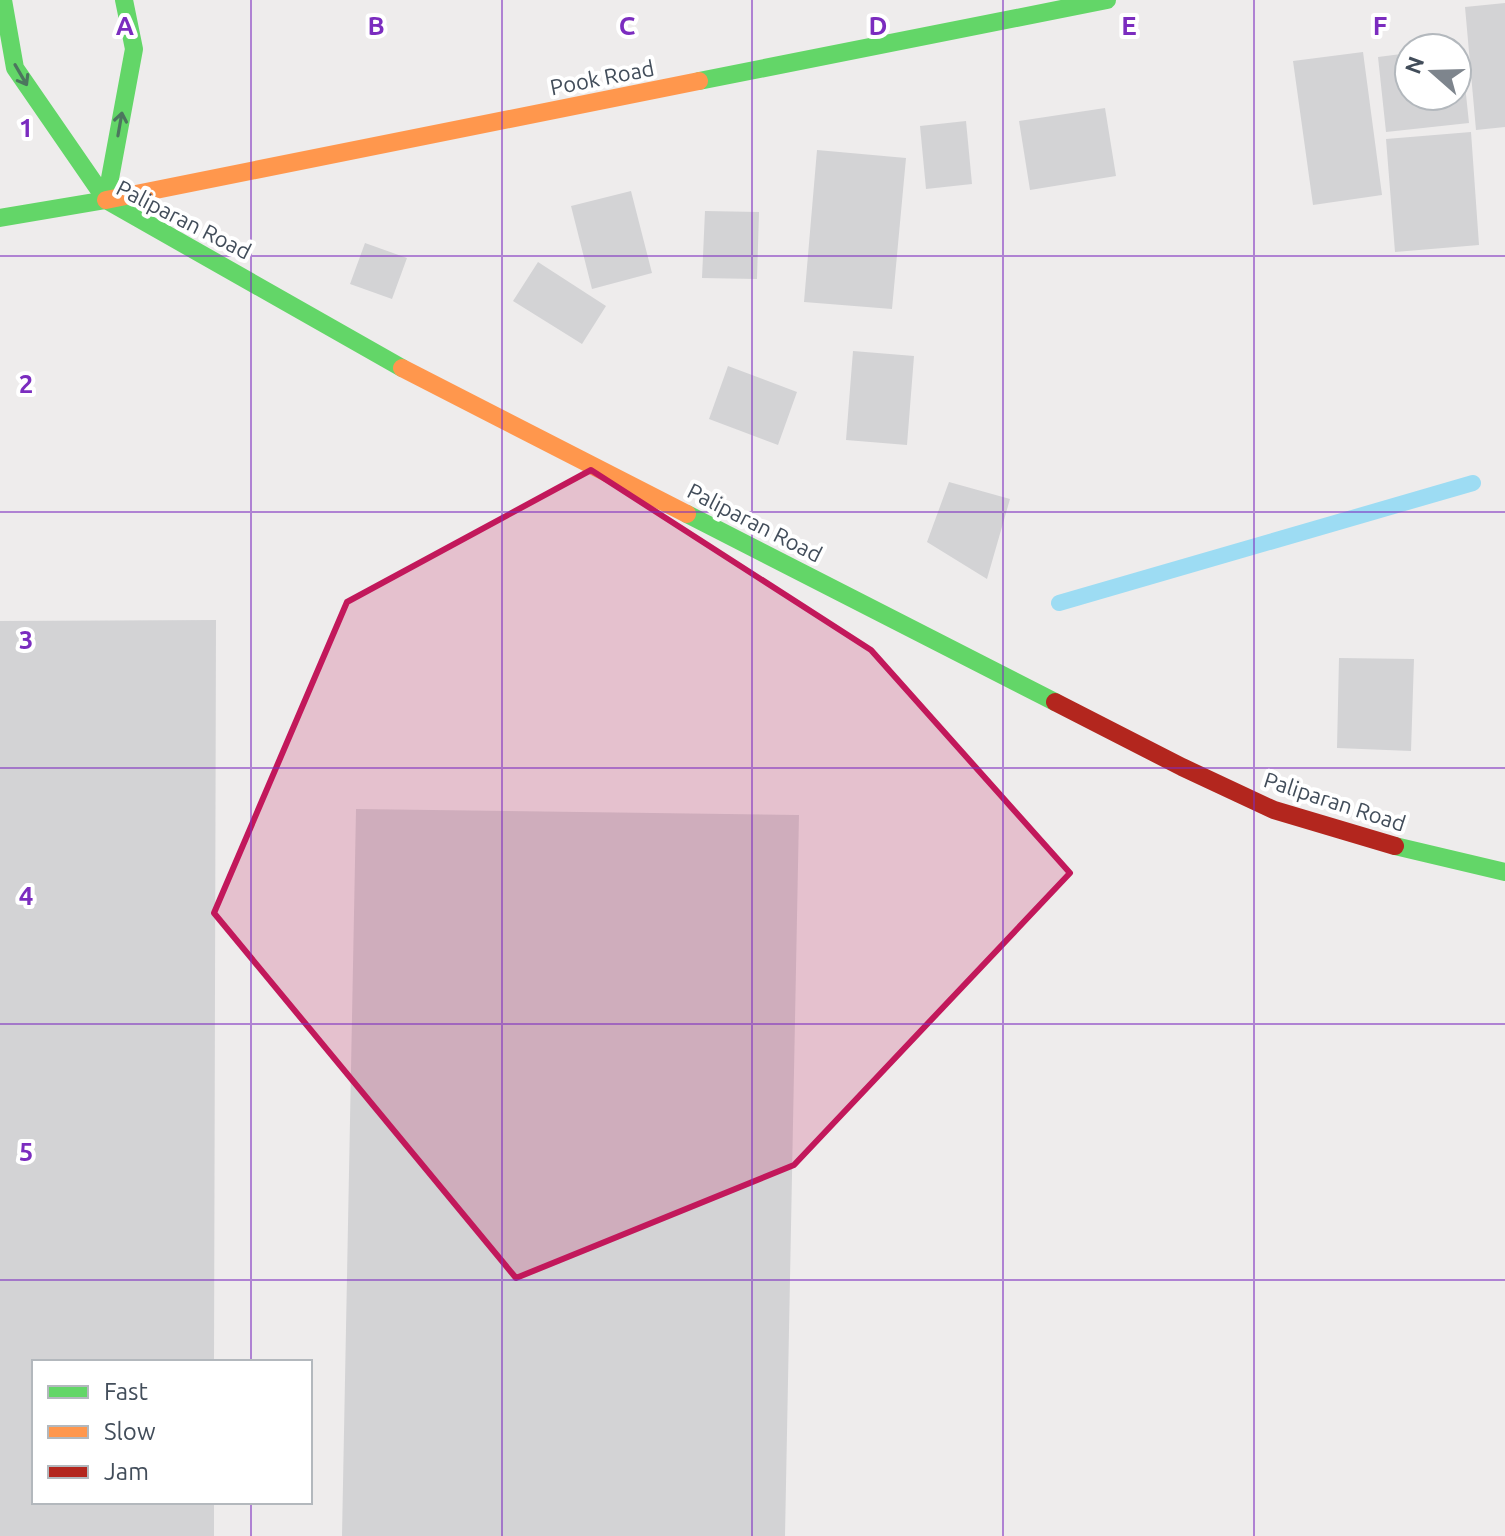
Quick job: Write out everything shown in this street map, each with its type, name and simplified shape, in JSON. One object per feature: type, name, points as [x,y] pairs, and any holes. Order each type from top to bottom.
[{"type":"main road","points":[[3,0],[15,68],[106,200]]},
{"type":"main road","points":[[106,200],[134,49],[124,0]]},
{"type":"main road","name":"Pook Road","points":[[106,200],[1107,0]]},
{"type":"main road","name":"Paliparan Road","points":[[0,218],[106,200],[411,373],[1182,767],[1274,810],[1373,841],[1505,872]]},
{"type":"highlighted area","points":[[591,470],[871,650],[1070,873],[794,1165],[516,1278],[214,913],[347,602]]},
{"type":"building","points":[[1505,3],[1505,127],[1476,130],[1473,32],[1467,32],[1465,7]]},
{"type":"building","points":[[1363,52],[1382,195],[1313,205],[1293,61]]},
{"type":"building","points":[[1393,55],[1393,112],[1468,112],[1469,123],[1386,132],[1378,57]]},
{"type":"building","points":[[1105,108],[1116,176],[1030,190],[1019,121]]},
{"type":"building","points":[[966,121],[972,184],[926,189],[920,126]]},
{"type":"building","points":[[1471,132],[1479,245],[1395,252],[1386,139]]},
{"type":"building","points":[[817,150],[906,158],[892,309],[804,302]]},
{"type":"building","points":[[631,191],[652,273],[592,289],[571,206]]},
{"type":"building","points":[[705,211],[759,212],[757,279],[702,278]]},
{"type":"building","points":[[365,243],[407,258],[392,299],[350,284]]},
{"type":"building","points":[[538,262],[606,306],[582,344],[513,301]]},
{"type":"building","points":[[853,351],[914,356],[907,445],[846,440]]},
{"type":"building","points":[[728,366],[797,392],[778,445],[709,419]]},
{"type":"building","points":[[949,482],[1010,499],[987,579],[927,542]]},
{"type":"building","points":[[216,620],[214,1360],[32,1360],[32,1504],[214,1504],[214,1536],[0,1536],[0,621]]},
{"type":"building","points":[[1339,658],[1414,659],[1411,751],[1337,748]]},
{"type":"building","points":[[356,809],[799,815],[785,1536],[342,1536]]},
{"type":"waterway","points":[[1059,603],[1473,483]]},
{"type":"traffic: fast","points":[[3,0],[15,68],[106,200]]},
{"type":"traffic: fast","points":[[106,200],[134,49],[124,0]]},
{"type":"traffic: fast","points":[[699,81],[1107,0]]},
{"type":"traffic: fast","points":[[0,218],[106,200],[402,368]]},
{"type":"traffic: fast","points":[[687,514],[1055,702]]},
{"type":"traffic: fast","points":[[1395,846],[1505,872]]},
{"type":"traffic: slow","points":[[106,200],[699,81]]},
{"type":"traffic: slow","points":[[402,368],[687,514]]},
{"type":"traffic: jam","points":[[1055,702],[1274,810],[1395,846]]}]
